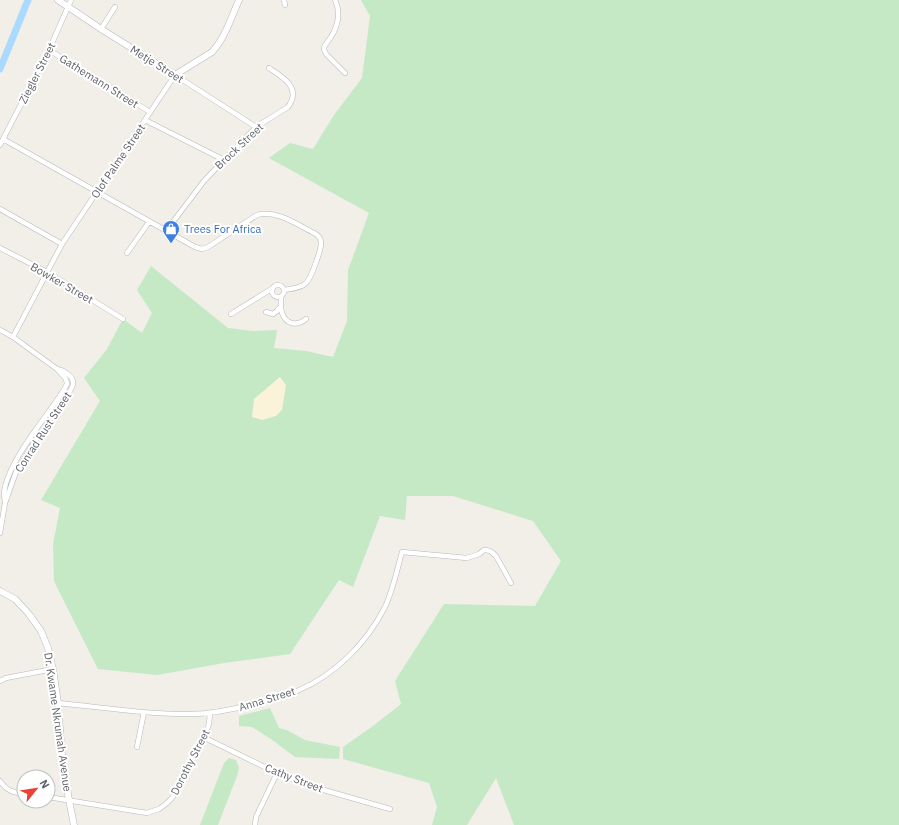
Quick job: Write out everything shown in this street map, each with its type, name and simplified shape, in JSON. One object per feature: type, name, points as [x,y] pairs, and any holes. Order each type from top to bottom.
[{"type":"street","name":"Metje Street","points":[[58,0],[68,8],[256,127]]},
{"type":"street","name":"Ziegler Street","points":[[0,145],[49,50],[72,0]]},
{"type":"street","name":"Olof Palme Street","points":[[13,337],[62,244],[150,112],[175,75],[216,48],[226,30],[238,0]]},
{"type":"street","points":[[335,0],[338,21],[335,31],[324,50],[326,54],[345,73]]},
{"type":"street","points":[[101,29],[115,7]]},
{"type":"street","name":"Gathemann Street","points":[[49,50],[150,112]]},
{"type":"street","name":"Brock Street","points":[[166,231],[204,181],[224,160],[256,127],[288,106],[291,102],[293,97],[292,89],[288,81],[269,68]]},
{"type":"street","name":"Gathemann Street","points":[[145,120],[224,160]]},
{"type":"street","points":[[3,139],[192,246],[202,249],[208,247],[257,215],[267,213],[277,214],[314,233],[319,236],[321,243],[316,263],[309,280],[305,285],[284,290]]},
{"type":"street","points":[[0,209],[62,244]]},
{"type":"street","points":[[127,253],[149,222]]},
{"type":"street","name":"Bowker Street","points":[[0,248],[47,272],[123,319]]},
{"type":"street","points":[[231,314],[275,286],[280,286],[284,290]]},
{"type":"street","points":[[273,288],[272,292],[274,296],[281,296]]},
{"type":"street","points":[[284,290],[284,294],[281,296],[281,306],[284,317],[296,324],[306,320]]},
{"type":"street","points":[[266,312],[275,314],[281,306]]},
{"type":"street","points":[[0,330],[13,337],[57,369]]},
{"type":"street","name":"Conrad Rust Street","points":[[5,503],[5,488],[23,448],[66,387],[66,379],[57,369]]},
{"type":"street","name":"Conrad Rust Street","points":[[0,533],[5,503],[22,461],[73,385],[73,381],[70,376],[57,369]]},
{"type":"street","name":"Anna Street","points":[[58,703],[144,712],[185,714],[210,713],[231,710],[298,690],[330,672],[360,645],[385,606],[402,552],[467,558],[484,550],[489,550],[496,556],[511,583]]},
{"type":"street","name":"Dr. Kwame Nkrumah Avenue","points":[[0,591],[15,599],[29,614],[41,631],[48,648],[58,703],[62,756],[74,825]]},
{"type":"street","points":[[0,681],[6,678],[53,669]]},
{"type":"street","points":[[137,747],[144,712]]},
{"type":"street","name":"Dorothy Street","points":[[56,798],[147,812],[159,809],[168,803],[178,789],[209,724],[210,713]]},
{"type":"street","name":"Cathy Street","points":[[203,737],[277,773],[310,786],[390,809]]},
{"type":"street","points":[[255,825],[256,817],[277,773]]},
{"type":"street","points":[[0,781],[9,791],[16,793]]},
{"type":"green space","points":[[361,0],[899,0],[899,825],[514,825],[496,778],[467,825],[432,825],[437,807],[429,783],[343,759],[343,747],[401,704],[395,681],[444,604],[535,606],[561,561],[533,521],[453,496],[407,496],[405,520],[380,516],[353,587],[339,580],[290,654],[224,663],[157,675],[98,669],[54,581],[53,544],[60,508],[41,500],[100,401],[84,378],[107,349],[123,319],[142,333],[152,313],[137,290],[151,266],[228,328],[253,331],[277,330],[274,348],[306,351],[333,357],[347,321],[348,270],[369,213],[269,158],[290,143],[313,149],[334,115],[362,78],[370,16]]},
{"type":"green space","points":[[270,708],[279,728],[287,730],[305,740],[340,747],[339,759],[295,757],[252,727],[239,726],[239,716]]},
{"type":"green space","points":[[229,758],[236,760],[239,768],[218,825],[200,825],[224,763]]},
{"type":"sand","points":[[280,377],[286,385],[282,410],[276,416],[262,420],[252,417],[254,399]]},
{"type":"waterway","points":[[0,69],[28,0]]},
{"type":"place","name":"Trees For Africa","points":[[171,244]]}]
